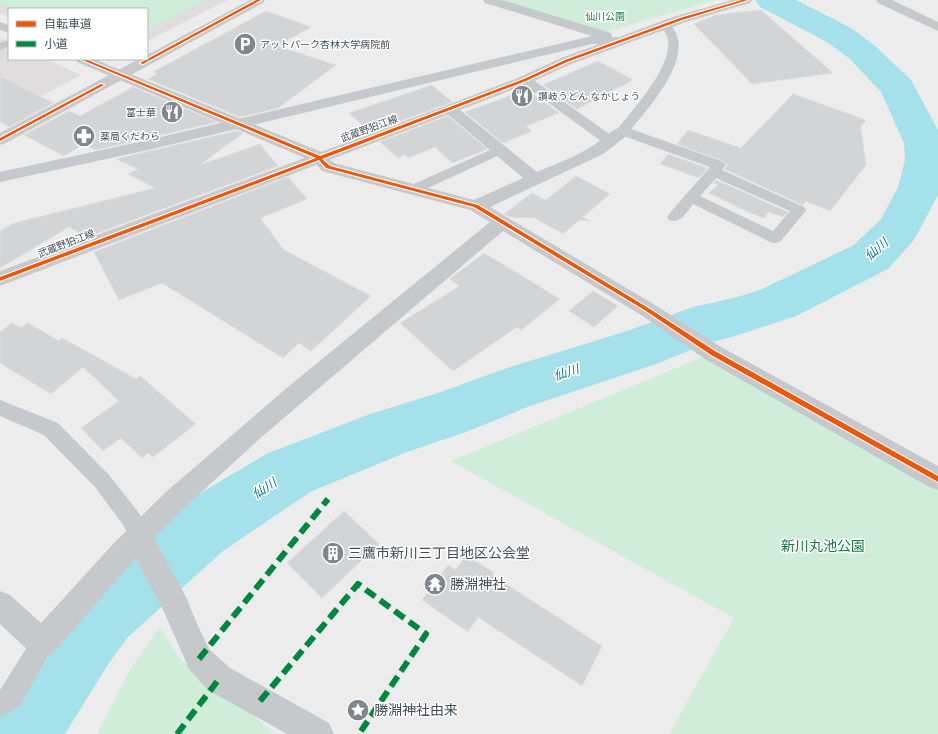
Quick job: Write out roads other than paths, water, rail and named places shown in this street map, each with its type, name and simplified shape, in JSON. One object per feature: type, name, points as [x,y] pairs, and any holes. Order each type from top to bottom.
[{"type":"main road","points":[[148,60],[259,0]]},
{"type":"main road","name":"武蔵野狛江線","points":[[0,279],[318,157],[525,80],[554,66],[663,25],[745,0]]},
{"type":"main road","points":[[0,140],[148,60]]},
{"type":"street","points":[[489,0],[621,41]]},
{"type":"street","points":[[882,0],[938,26]]},
{"type":"street","points":[[0,177],[239,124],[592,40],[621,41]]},
{"type":"street","points":[[84,60],[318,157],[328,167],[476,206],[648,310],[714,353],[938,478]]},
{"type":"street","points":[[450,108],[498,150],[536,180]]},
{"type":"street","points":[[476,206],[536,180],[597,150],[617,136]]},
{"type":"street","points":[[0,605],[42,644],[138,537],[176,499],[242,441],[502,222]]},
{"type":"street","points":[[138,537],[176,607],[187,635],[199,659],[219,679],[318,734]]},
{"type":"lane","points":[[617,136],[660,82],[671,60],[674,47],[670,31],[663,25]]},
{"type":"lane","points":[[525,80],[617,136],[720,165],[674,218]]},
{"type":"lane","points":[[412,190],[498,150]]},
{"type":"lane","points":[[692,198],[774,238],[799,210],[714,172]]},
{"type":"lane","points":[[0,408],[51,429],[102,481],[132,520],[138,537]]},
{"type":"lane","points":[[0,704],[11,697],[42,644]]},
{"type":"waterway","name":"仙川","points":[[20,734],[81,640],[103,612],[200,529],[288,473],[391,432],[445,415],[510,390],[640,348],[693,327],[735,317],[778,303],[871,257],[898,229],[920,187],[926,160],[924,143],[898,88],[862,52],[839,35],[771,0]]},
{"type":"place","name":"アットパーク杏林大学病院前","points":[[245,44]]},
{"type":"place","name":"讃岐うどん なかじょう","points":[[522,96]]},
{"type":"place","name":"富士華","points":[[172,112]]},
{"type":"place","name":"薬局くだわら","points":[[84,136]]},
{"type":"place","name":"三鷹市新川三丁目地区公会堂","points":[[333,553]]},
{"type":"place","name":"勝淵神社","points":[[435,584]]},
{"type":"place","name":"勝淵神社由来","points":[[358,710]]},
{"type":"park label","name":"仙川公園","points":[[605,16]]},
{"type":"park label","name":"新川丸池公園","points":[[823,546]]}]
